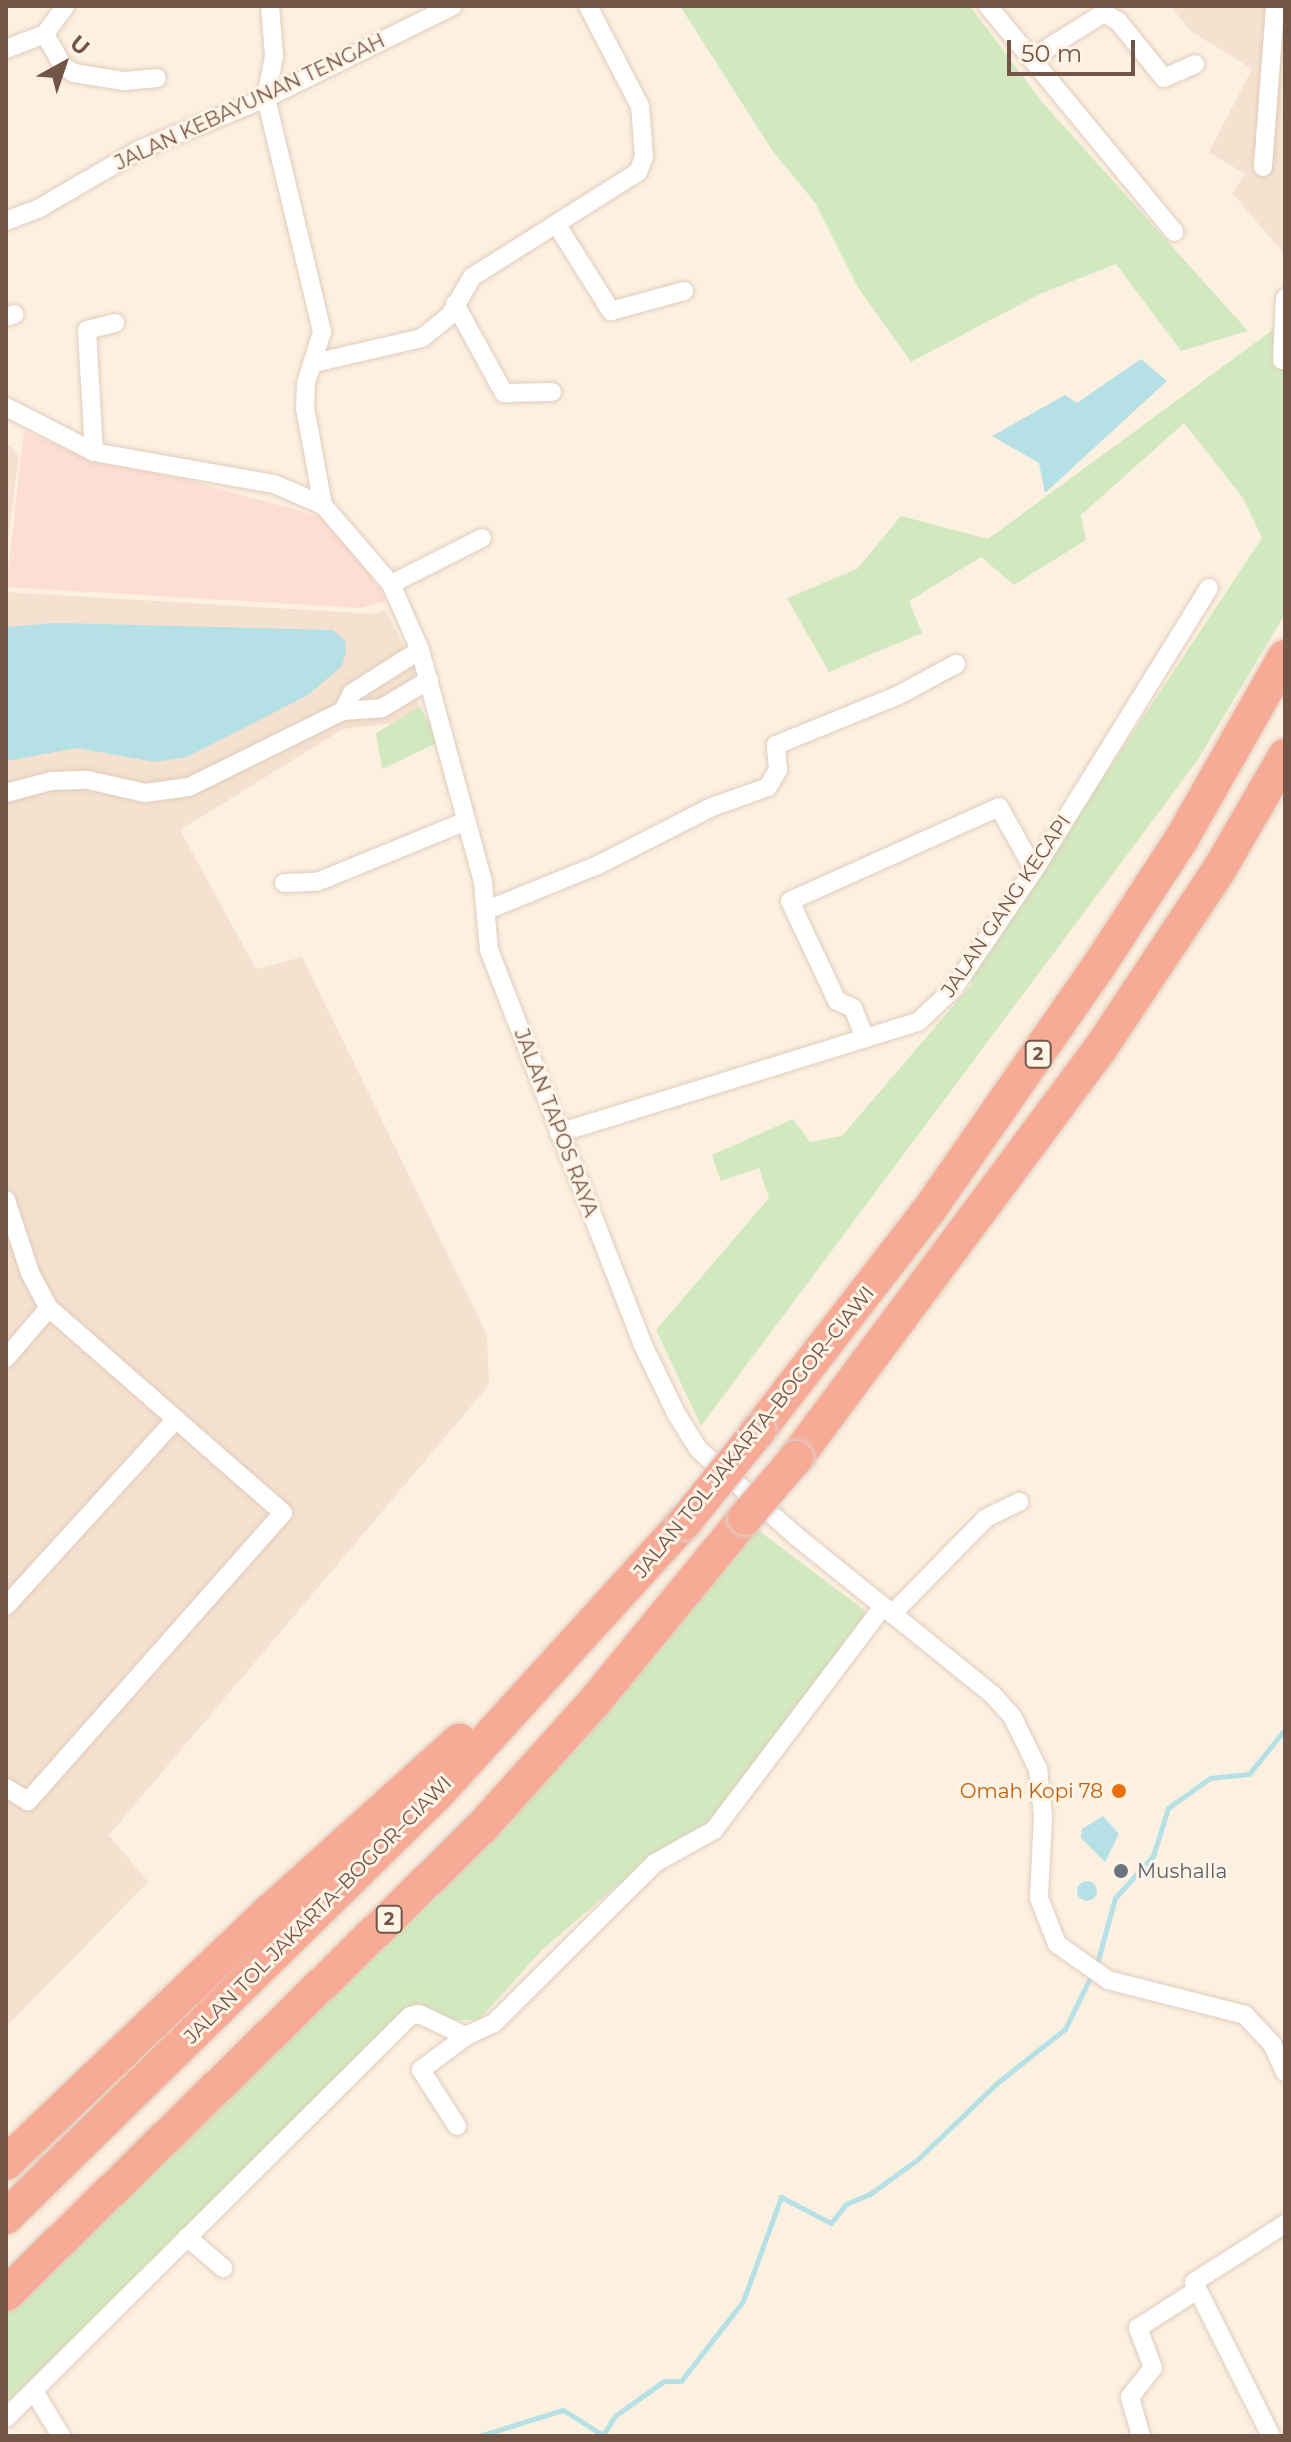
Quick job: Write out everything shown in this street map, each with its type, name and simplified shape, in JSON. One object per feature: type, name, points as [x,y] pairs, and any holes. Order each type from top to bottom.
[{"type":"highway","name":"JALAN TOL JAKARTA–BOGOR–CIAWI","points":[[6,2217],[437,1794],[684,1523],[927,1213],[1100,964],[1182,838],[1285,657]]},
{"type":"highway","name":"JALAN TOL JAKARTA–BOGOR–CIAWI","points":[[6,2294],[482,1827],[595,1701],[796,1458],[1100,1049],[1219,870],[1285,756]]},
{"type":"highway","points":[[6,2163],[654,1557]]},
{"type":"street","points":[[6,49],[45,34],[65,6]]},
{"type":"street","points":[[270,6],[274,56],[266,98],[322,332],[305,408],[323,505]]},
{"type":"street","name":"JALAN KEBAYUNAN TENGAH","points":[[6,221],[38,209],[139,150],[266,98],[453,6]]},
{"type":"street","points":[[314,363],[422,338],[455,304],[472,277],[638,172],[644,157],[640,106],[588,6]]},
{"type":"street","points":[[988,6],[1174,232]]},
{"type":"street","points":[[1263,167],[1275,6]]},
{"type":"street","points":[[1032,58],[1104,13],[1118,21],[1164,78],[1195,64]]},
{"type":"street","points":[[45,34],[62,65],[74,73],[124,81],[157,78]]},
{"type":"street","points":[[557,225],[611,311],[684,291]]},
{"type":"street","points":[[1282,360],[1285,301]]},
{"type":"street","points":[[455,304],[504,393],[552,392]]},
{"type":"street","points":[[94,452],[87,330],[115,323]]},
{"type":"street","name":"JALAN TAPOS RAYA","points":[[6,407],[94,452],[274,484],[323,505],[391,584],[420,650],[429,680],[487,910],[489,950],[642,1343],[698,1449],[887,1611],[992,1694],[1028,1745],[1038,1769],[1043,1816],[1039,1898],[1057,1944],[1097,1974],[1245,2015],[1272,2044],[1285,2072]]},
{"type":"street","points":[[391,584],[482,538]]},
{"type":"street","name":"JALAN GANG KECAPI","points":[[559,1133],[918,1022],[937,1006],[1034,870],[1209,588]]},
{"type":"street","points":[[343,711],[352,693],[420,650]]},
{"type":"street","points":[[487,910],[598,865],[712,807],[768,787],[778,770],[776,745],[899,695],[956,664]]},
{"type":"street","points":[[6,793],[51,781],[88,780],[145,793],[189,787],[245,764],[343,711],[382,708],[429,680]]},
{"type":"street","points":[[865,1038],[853,1008],[837,1001],[790,901],[999,807],[1034,870]]},
{"type":"street","points":[[284,883],[317,882],[464,822]]},
{"type":"street","points":[[6,1200],[30,1273],[49,1308],[283,1513],[28,1801],[6,1788]]},
{"type":"street","points":[[6,1358],[49,1308]]},
{"type":"street","points":[[6,1606],[175,1420]]},
{"type":"street","points":[[457,2126],[421,2070],[466,2036],[508,2012],[655,1863],[721,1824],[887,1611],[986,1518],[1019,1502]]},
{"type":"street","points":[[6,2418],[410,2016],[419,2014],[466,2036]]},
{"type":"street","points":[[1271,2436],[1197,2290],[1199,2275],[1285,2224]]},
{"type":"street","points":[[187,2237],[223,2268]]},
{"type":"street","points":[[1140,2435],[1130,2397],[1153,2368],[1138,2328],[1197,2290]]},
{"type":"street","points":[[34,2391],[61,2436]]},
{"type":"shaded area","points":[[1170,6],[1285,6],[1285,255],[1232,193],[1245,174],[1209,152],[1252,69],[1192,32]]},
{"type":"shaded area","points":[[24,431],[100,463],[185,479],[335,521],[387,601],[360,608],[6,587]]},
{"type":"shaded area","points":[[6,443],[19,455],[6,556]]},
{"type":"shaded area","points":[[6,592],[374,614],[385,609],[414,667],[421,720],[343,729],[180,830],[256,969],[302,957],[487,1335],[489,1385],[109,1835],[148,1882],[6,2027]]},
{"type":"green space","points":[[680,6],[970,6],[1043,103],[1248,331],[1181,351],[1116,264],[1040,294],[911,362],[859,289],[816,204],[772,150]]},
{"type":"green space","points":[[1285,321],[1285,614],[1197,761],[701,1426],[656,1330],[769,1198],[759,1168],[721,1181],[712,1155],[793,1119],[810,1142],[842,1136],[971,985],[973,974],[1262,538],[1243,498],[1184,423],[1081,515],[1086,540],[1014,585],[981,557],[909,601],[922,633],[829,672],[787,598],[857,569],[901,516],[988,539]]},
{"type":"green space","points":[[420,707],[439,742],[382,769],[376,733]]},
{"type":"green space","points":[[754,1527],[864,1610],[867,1621],[720,1821],[658,1853],[607,1894],[542,1950],[479,2020],[445,2020],[412,2004],[6,2403],[6,2294]]},
{"type":"water","points":[[1141,359],[1167,381],[1045,493],[1039,463],[992,436],[1065,395],[1077,403]]},
{"type":"water","points":[[56,623],[333,630],[345,641],[346,653],[342,666],[308,695],[187,757],[155,762],[77,748],[6,761],[6,627]]},
{"type":"water","points":[[1103,1816],[1119,1834],[1105,1862],[1081,1838],[1082,1829]]},
{"type":"water","points":[[1083,1881],[1091,1881],[1097,1891],[1091,1901],[1083,1901],[1077,1895],[1077,1887]]},
{"type":"waterway","points":[[1096,1967],[1115,1898],[1153,1856],[1168,1808],[1210,1778],[1249,1774],[1285,1729]]},
{"type":"waterway","points":[[479,2436],[563,2410],[603,2435],[615,2416],[664,2381],[681,2381],[743,2301],[781,2197],[831,2223],[846,2204],[870,2194],[918,2159],[997,2083],[1065,2029],[1091,1976]]},
{"type":"place","name":"Omah Kopi 78","points":[[1119,1791]]},
{"type":"place","name":"Mushalla","points":[[1121,1871]]}]
